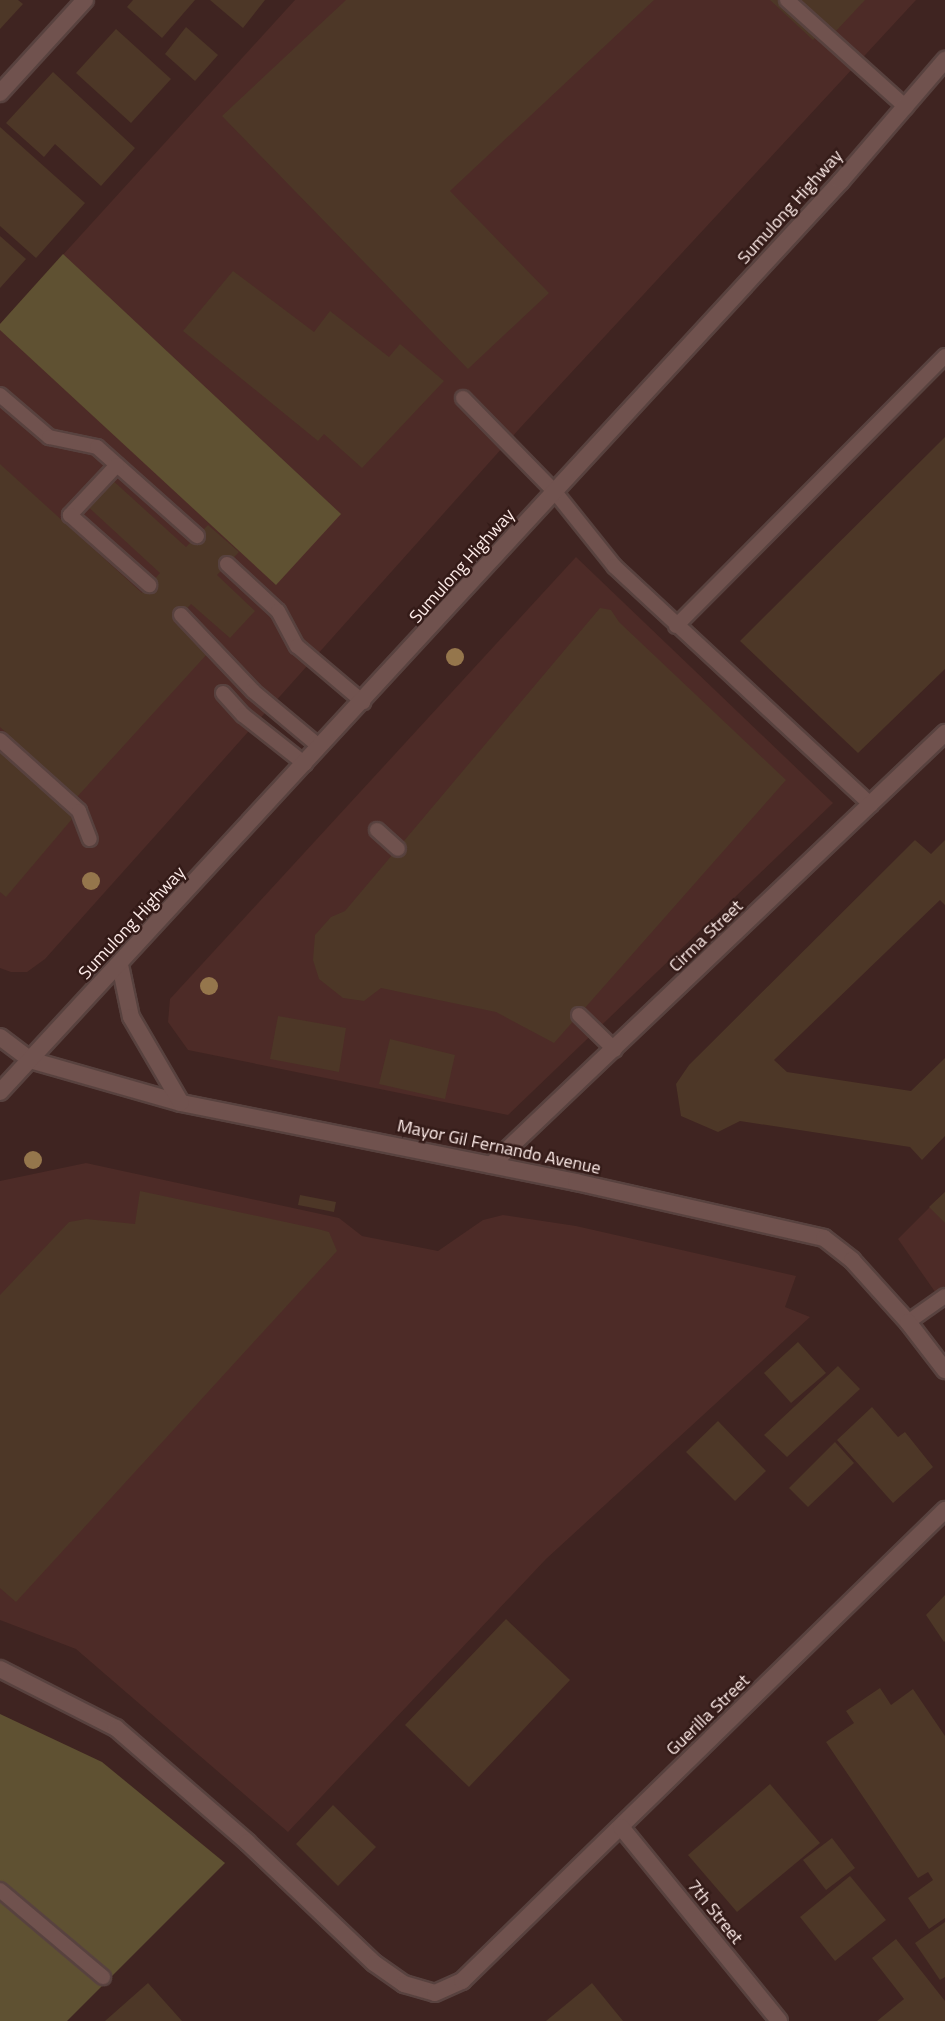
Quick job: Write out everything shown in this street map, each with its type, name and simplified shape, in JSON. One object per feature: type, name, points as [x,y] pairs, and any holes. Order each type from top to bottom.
[{"type":"street","points":[[0,93],[86,0]]},
{"type":"street","name":"Sumulong Highway","points":[[0,1092],[363,702],[906,106],[945,60]]},
{"type":"street","name":"Cirma Street","points":[[491,1165],[615,1050],[945,733]]},
{"type":"street","points":[[120,965],[131,1017],[181,1103]]},
{"type":"street","name":"Mayor Gil Fernando Avenue","points":[[0,1037],[30,1060],[181,1103],[491,1165],[824,1238],[852,1260],[908,1322],[945,1370]]},
{"type":"street","name":"Guerilla Street","points":[[0,1669],[116,1728],[246,1842],[374,1963],[404,1984],[435,1994],[462,1981],[498,1947],[945,1510]]},
{"type":"street","name":"7th Street","points":[[621,1827],[778,2021]]},
{"type":"lane","points":[[787,0],[906,106]]},
{"type":"lane","points":[[676,626],[945,356]]},
{"type":"lane","points":[[0,395],[48,437],[97,447],[197,536]]},
{"type":"lane","points":[[463,398],[555,492],[614,566],[871,805]]},
{"type":"lane","points":[[117,465],[70,515],[149,585]]},
{"type":"lane","points":[[227,564],[278,611],[297,646],[363,702]]},
{"type":"lane","points":[[181,615],[253,691],[320,747]]},
{"type":"lane","points":[[223,693],[243,715],[305,764]]},
{"type":"lane","points":[[0,740],[79,811],[90,839]]},
{"type":"lane","points":[[377,830],[398,849]]},
{"type":"lane","points":[[579,1015],[615,1050]]},
{"type":"lane","points":[[908,1322],[945,1296]]},
{"type":"lane","points":[[0,1890],[103,1977]]},
{"type":"shaded area","points":[[295,0],[916,0],[520,428],[45,959],[27,972],[11,972],[0,968],[0,324]]},
{"type":"shaded area","points":[[63,254],[341,514],[276,585],[0,330],[0,324]]},
{"type":"shaded area","points":[[576,557],[833,803],[508,1115],[188,1050],[168,1022],[170,999]]},
{"type":"shaded area","points":[[86,1163],[339,1218],[362,1236],[438,1251],[483,1220],[503,1215],[576,1226],[796,1276],[785,1307],[810,1317],[546,1559],[288,1832],[76,1649],[0,1620],[0,1181]]},
{"type":"shaded area","points":[[945,1192],[945,1306],[898,1239]]},
{"type":"shaded area","points":[[0,1714],[102,1762],[225,1863],[67,2021],[0,2021]]},
{"type":"building","points":[[0,0],[18,0],[23,4],[0,29]]},
{"type":"building","points":[[133,0],[195,0],[162,38],[127,7]]},
{"type":"building","points":[[210,0],[265,0],[243,28]]},
{"type":"building","points":[[346,0],[654,0],[450,191],[549,293],[468,369],[222,116]]},
{"type":"building","points":[[770,0],[865,0],[836,31],[828,24],[813,40]]},
{"type":"building","points":[[186,27],[218,55],[195,81],[165,54]]},
{"type":"building","points":[[116,29],[171,79],[131,123],[76,73]]},
{"type":"building","points":[[53,72],[135,148],[101,186],[55,144],[44,157],[6,123]]},
{"type":"building","points":[[0,127],[85,203],[36,258],[0,226]]},
{"type":"building","points":[[0,236],[26,259],[0,288]]},
{"type":"building","points":[[233,271],[314,332],[330,311],[389,357],[400,344],[444,381],[362,468],[324,434],[318,441],[183,331]]},
{"type":"building","points":[[945,437],[945,669],[858,753],[740,641]]},
{"type":"building","points":[[0,464],[142,593],[160,573],[85,504],[109,477],[186,547],[208,525],[239,552],[217,575],[255,611],[230,638],[191,604],[174,622],[208,653],[77,797],[0,727]]},
{"type":"building","points":[[600,608],[611,610],[619,622],[786,780],[554,1043],[496,1012],[381,988],[364,1001],[343,998],[319,979],[313,960],[315,935],[331,917],[345,911]]},
{"type":"building","points":[[0,751],[65,808],[72,819],[6,897],[0,892]]},
{"type":"building","points":[[915,840],[931,854],[945,840],[945,905],[940,900],[774,1060],[787,1072],[911,1091],[945,1058],[945,1136],[922,1160],[910,1147],[740,1121],[718,1132],[681,1116],[676,1084],[689,1065]]},
{"type":"building","points":[[278,1016],[346,1028],[339,1072],[270,1059]]},
{"type":"building","points":[[390,1039],[455,1055],[445,1099],[379,1084]]},
{"type":"building","points":[[140,1191],[329,1232],[337,1251],[16,1602],[0,1588],[0,1295],[69,1222],[86,1219],[135,1224]]},
{"type":"building","points":[[945,1192],[945,1223],[929,1207]]},
{"type":"building","points":[[300,1195],[336,1202],[334,1212],[298,1205]]},
{"type":"building","points":[[798,1342],[826,1373],[791,1403],[764,1373]]},
{"type":"building","points":[[838,1366],[860,1389],[787,1457],[764,1435]]},
{"type":"building","points":[[872,1407],[898,1437],[905,1432],[933,1467],[893,1503],[837,1440]]},
{"type":"building","points":[[718,1421],[766,1471],[735,1501],[686,1452]]},
{"type":"building","points":[[835,1442],[854,1463],[808,1507],[789,1488]]},
{"type":"building","points":[[945,1595],[945,1641],[944,1642],[926,1615]]},
{"type":"building","points":[[506,1619],[570,1680],[469,1787],[405,1725]]},
{"type":"building","points":[[880,1688],[891,1705],[913,1689],[945,1736],[945,1918],[929,1929],[908,1898],[933,1880],[928,1872],[918,1878],[826,1742],[854,1723],[846,1711]]},
{"type":"building","points":[[770,1784],[820,1843],[737,1912],[688,1855]]},
{"type":"building","points":[[333,1805],[376,1847],[338,1886],[296,1844]]},
{"type":"building","points":[[832,1838],[855,1868],[826,1890],[803,1860]]},
{"type":"building","points":[[850,1876],[886,1920],[835,1961],[800,1917]]},
{"type":"building","points":[[945,1922],[945,1977],[940,1980],[915,1943]]},
{"type":"building","points":[[896,1939],[945,2001],[945,2021],[877,2021],[904,1999],[872,1958]]},
{"type":"building","points":[[148,1983],[182,2021],[105,2021]]},
{"type":"building","points":[[592,1983],[623,2021],[546,2021]]}]
